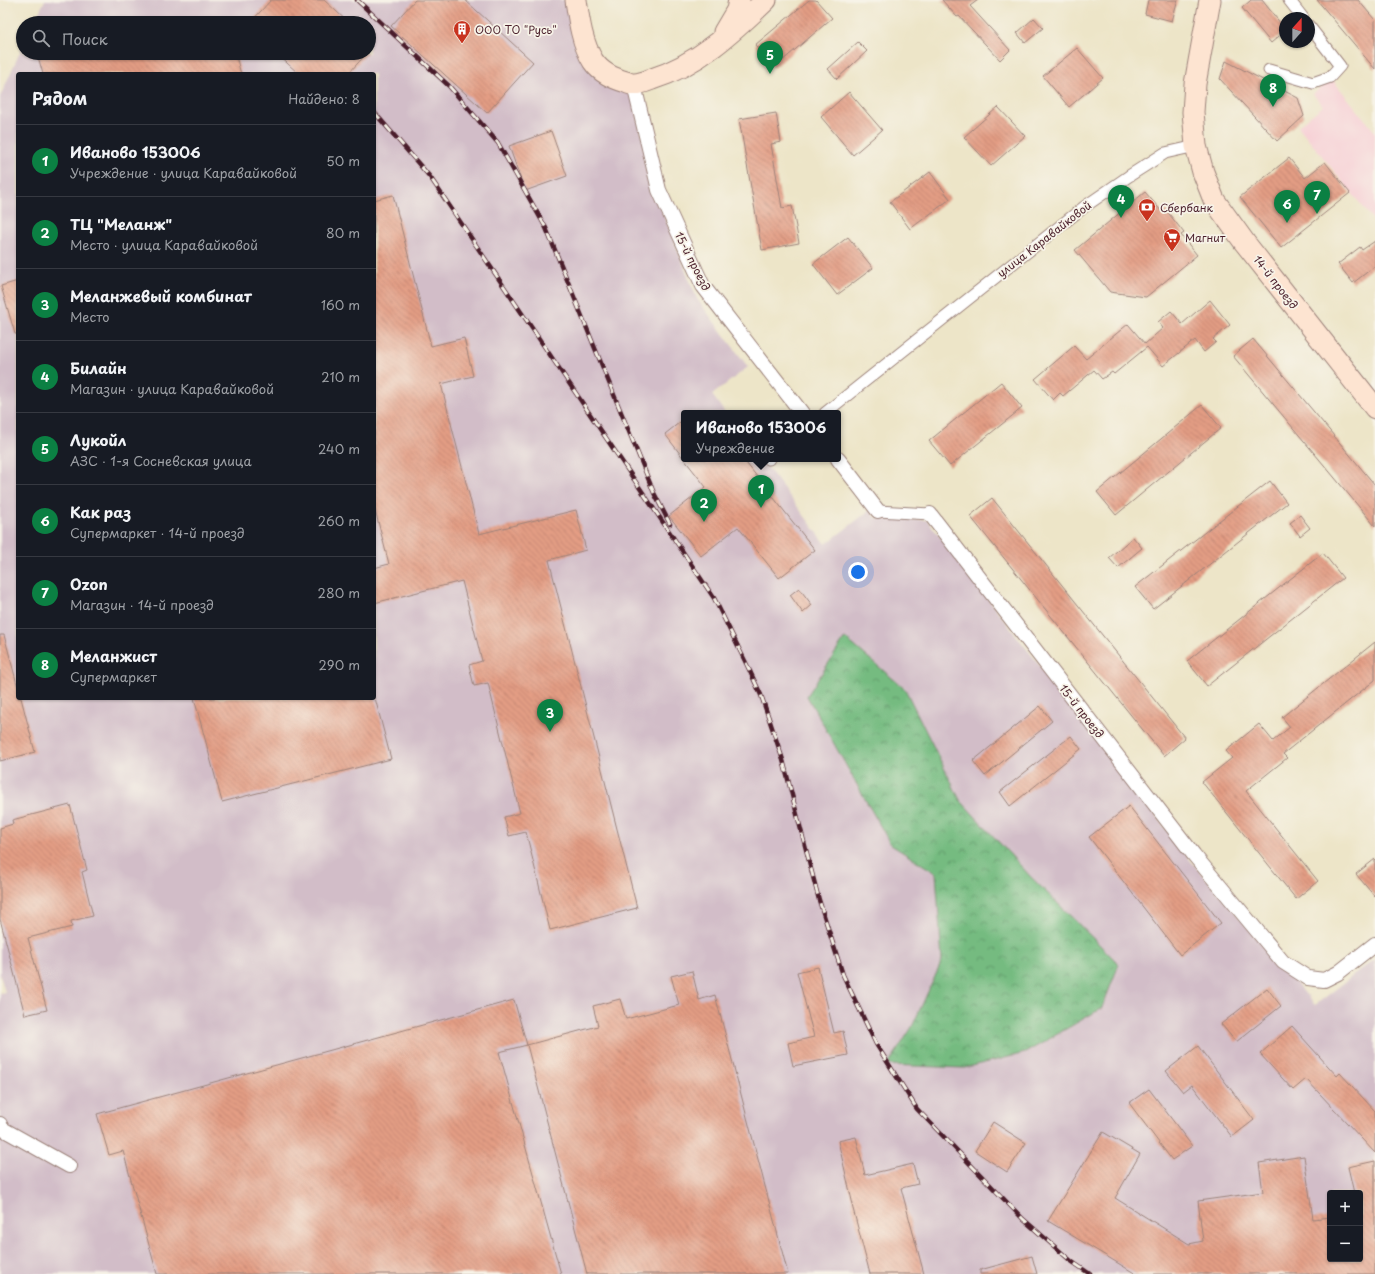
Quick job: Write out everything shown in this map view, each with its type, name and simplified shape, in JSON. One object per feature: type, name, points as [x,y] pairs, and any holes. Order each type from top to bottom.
[{"type":"main road","points":[[576,0],[579,22],[586,46],[594,63],[609,77],[634,84],[659,77],[689,62],[706,50],[728,27],[737,10],[739,0]]},
{"type":"main road","points":[[706,50],[715,46],[739,26],[766,0]]},
{"type":"main road","points":[[1196,146],[1193,112],[1195,84],[1210,0]]},
{"type":"main road","name":"14-й проезд","points":[[1196,146],[1203,172],[1214,200],[1254,255],[1375,408]]},
{"type":"street","points":[[1289,0],[1298,12]]},
{"type":"street","points":[[1269,70],[1313,83],[1330,77],[1340,66],[1315,34]]},
{"type":"street","name":"15-й проезд","points":[[634,84],[659,190],[703,286],[800,410]]},
{"type":"street","name":"улица Каравайковой","points":[[830,410],[1084,207],[1165,153],[1196,146]]},
{"type":"street","name":"15-й проезд","points":[[840,462],[878,511],[930,514],[1194,855],[1283,962],[1308,978],[1324,980],[1338,973],[1375,944]]},
{"type":"street","points":[[0,1124],[1,1128],[69,1166]]},
{"type":"shaded area","points":[[45,0],[575,0],[583,46],[632,88],[654,190],[697,299],[748,367],[712,395],[723,410],[681,410],[681,462],[763,462],[826,544],[870,510],[875,518],[927,520],[1190,860],[1315,1005],[1375,959],[1375,1274],[0,1274],[0,993],[5,992],[0,974],[0,97],[16,60],[376,60],[376,16],[37,16]]},
{"type":"shaded area","points":[[1332,79],[1375,132],[1375,222],[1298,126],[1323,106],[1313,94]]},
{"type":"green space","points":[[845,638],[905,689],[960,800],[1030,876],[1119,964],[1102,1008],[1025,1053],[964,1068],[888,1065],[912,1027],[942,961],[936,873],[891,845],[807,696]]},
{"type":"building","points":[[271,0],[324,0],[341,16],[256,16]]},
{"type":"building","name":"ООО ТО \"Русь\"","points":[[415,0],[465,0],[533,62],[487,113],[391,26]]},
{"type":"building","points":[[809,0],[816,0],[832,18],[774,68],[755,45]]},
{"type":"building","points":[[942,0],[978,0],[970,6],[1010,50],[1000,60]]},
{"type":"building","points":[[1148,0],[1178,0],[1172,21],[1145,14]]},
{"type":"building","points":[[1251,0],[1262,0],[1279,21],[1279,36],[1271,43],[1242,8]]},
{"type":"building","points":[[1317,0],[1358,0],[1375,20],[1375,69]]},
{"type":"building","points":[[1034,18],[1043,28],[1025,43],[1017,33]]},
{"type":"building","points":[[858,42],[867,51],[837,79],[828,69]]},
{"type":"building","points":[[1077,48],[1103,78],[1069,107],[1043,76]]},
{"type":"building","points":[[39,60],[237,60],[240,72],[42,72]]},
{"type":"building","points":[[284,60],[361,60],[350,72],[297,72]]},
{"type":"building","points":[[1226,61],[1298,98],[1304,116],[1277,141],[1220,79]]},
{"type":"building","points":[[849,92],[882,130],[853,155],[821,117]]},
{"type":"building","points":[[998,107],[1025,136],[991,166],[964,137]]},
{"type":"building","points":[[776,113],[781,142],[771,144],[782,208],[792,206],[799,243],[762,250],[739,119]]},
{"type":"building","points":[[551,131],[567,176],[525,191],[509,146]]},
{"type":"building","points":[[1289,158],[1305,178],[1325,162],[1350,193],[1281,248],[1240,197]]},
{"type":"building","points":[[930,172],[950,199],[910,229],[890,202]]},
{"type":"building","points":[[1145,192],[1163,213],[1166,210],[1184,233],[1181,235],[1197,255],[1146,297],[1110,292],[1075,250]]},
{"type":"building","points":[[393,195],[431,346],[464,338],[473,376],[441,384],[479,534],[576,510],[586,550],[549,560],[637,908],[550,930],[526,832],[509,836],[504,817],[520,813],[488,683],[474,686],[469,665],[482,661],[462,581],[376,602],[376,567],[389,564],[376,514],[376,199]]},
{"type":"building","points":[[848,237],[873,268],[837,295],[813,264]]},
{"type":"building","points":[[1375,241],[1375,266],[1353,283],[1338,264],[1360,247],[1362,250]]},
{"type":"building","points":[[16,282],[16,334],[15,334],[1,286]]},
{"type":"building","points":[[1210,300],[1230,325],[1213,339],[1216,342],[1204,352],[1195,340],[1163,366],[1147,347],[1114,374],[1112,372],[1102,379],[1094,370],[1063,396],[1060,393],[1053,400],[1035,379],[1074,346],[1086,359],[1128,324],[1145,344],[1163,328],[1158,322],[1171,311],[1182,324]]},
{"type":"building","points":[[1253,339],[1375,485],[1375,526],[1233,356]]},
{"type":"building","points":[[1001,382],[1022,408],[950,466],[929,441]]},
{"type":"building","points":[[1202,405],[1221,428],[1116,515],[1097,492]]},
{"type":"building","points":[[681,421],[681,455],[665,434]]},
{"type":"building","points":[[686,462],[745,462],[815,550],[779,578],[738,527],[701,556],[669,516],[706,487]]},
{"type":"building","points":[[1270,481],[1287,503],[1153,609],[1135,587]]},
{"type":"building","points":[[992,498],[1185,738],[1164,756],[970,516]]},
{"type":"building","points":[[1300,515],[1310,528],[1300,536],[1290,523]]},
{"type":"building","points":[[1133,537],[1142,548],[1118,568],[1109,558]]},
{"type":"building","points":[[1323,553],[1343,578],[1207,686],[1187,661]]},
{"type":"building","points":[[799,588],[812,605],[803,613],[790,595]]},
{"type":"building","points":[[0,635],[4,635],[16,680],[16,700],[22,700],[35,752],[0,761]]},
{"type":"building","points":[[1375,642],[1375,680],[1283,754],[1287,758],[1246,791],[1318,881],[1296,899],[1202,782],[1232,758],[1226,751],[1259,724],[1273,741],[1290,727],[1282,717]]},
{"type":"building","points":[[195,700],[376,700],[391,759],[222,802]]},
{"type":"building","points":[[1040,706],[1052,721],[985,776],[973,761]]},
{"type":"building","points":[[1071,736],[1081,749],[1010,806],[1000,792]]},
{"type":"building","points":[[70,805],[87,870],[82,872],[93,916],[71,921],[72,927],[28,938],[47,1010],[25,1015],[0,919],[0,828],[13,824],[12,820]]},
{"type":"building","points":[[1129,806],[1221,923],[1180,955],[1089,837]]},
{"type":"building","points":[[1375,859],[1375,897],[1356,874]]},
{"type":"building","points":[[818,967],[834,1033],[843,1031],[848,1055],[793,1066],[788,1043],[814,1037],[797,972]]},
{"type":"building","points":[[692,971],[699,1000],[715,995],[788,1274],[587,1274],[527,1045],[598,1026],[593,1006],[620,999],[626,1019],[679,1005],[671,976]]},
{"type":"building","points":[[1267,988],[1281,1006],[1236,1042],[1221,1024]]},
{"type":"building","points":[[514,1000],[527,1045],[499,1052],[561,1274],[157,1274],[123,1151],[109,1155],[97,1114]]},
{"type":"building","points":[[1292,1026],[1337,1076],[1340,1073],[1375,1111],[1375,1153],[1306,1079],[1293,1090],[1260,1054]]},
{"type":"building","points":[[1198,1046],[1254,1120],[1232,1137],[1192,1085],[1183,1092],[1166,1071]]},
{"type":"building","points":[[1149,1089],[1192,1146],[1172,1160],[1129,1103]]},
{"type":"building","points":[[993,1122],[1026,1143],[1007,1172],[975,1151]]},
{"type":"building","points":[[1103,1132],[1140,1154],[1115,1198],[1189,1244],[1203,1241],[1198,1201],[1263,1192],[1259,1163],[1304,1156],[1313,1219],[1327,1217],[1327,1262],[1363,1262],[1363,1190],[1353,1190],[1348,1167],[1375,1161],[1375,1274],[1136,1274],[1048,1221]]},
{"type":"building","points":[[856,1137],[865,1175],[913,1164],[918,1184],[901,1188],[924,1274],[870,1274],[852,1205],[838,1141]]},
{"type":"building","points":[[1032,1256],[1037,1274],[980,1274],[980,1270]]},
{"type":"railway","points":[[357,0],[374,16]]},
{"type":"railway","points":[[376,18],[449,86],[498,143],[546,228],[654,493],[670,524]]},
{"type":"railway","points":[[376,114],[430,177],[714,598],[761,695],[783,760],[819,900],[843,975],[876,1044],[917,1109],[1023,1219],[1071,1261],[1090,1274]]},
{"type":"place","name":"ООО ТО \"Русь\"","points":[[462,44]]},
{"type":"place","name":"Лукойл","points":[[770,74]]},
{"type":"place","name":"Меланжист","points":[[1273,107]]},
{"type":"place","name":"Ozon","points":[[1317,214]]},
{"type":"place","name":"Билайн","points":[[1121,218]]},
{"type":"place","name":"Сбербанк","points":[[1147,222]]},
{"type":"place","name":"Как раз","points":[[1287,223]]},
{"type":"place","name":"Магнит","points":[[1172,252]]},
{"type":"place","name":"Иваново 153006","points":[[761,508]]},
{"type":"place","name":"ТЦ \"Меланж\"","points":[[704,522]]},
{"type":"place","name":"Меланжевый комбинат","points":[[550,732]]}]
